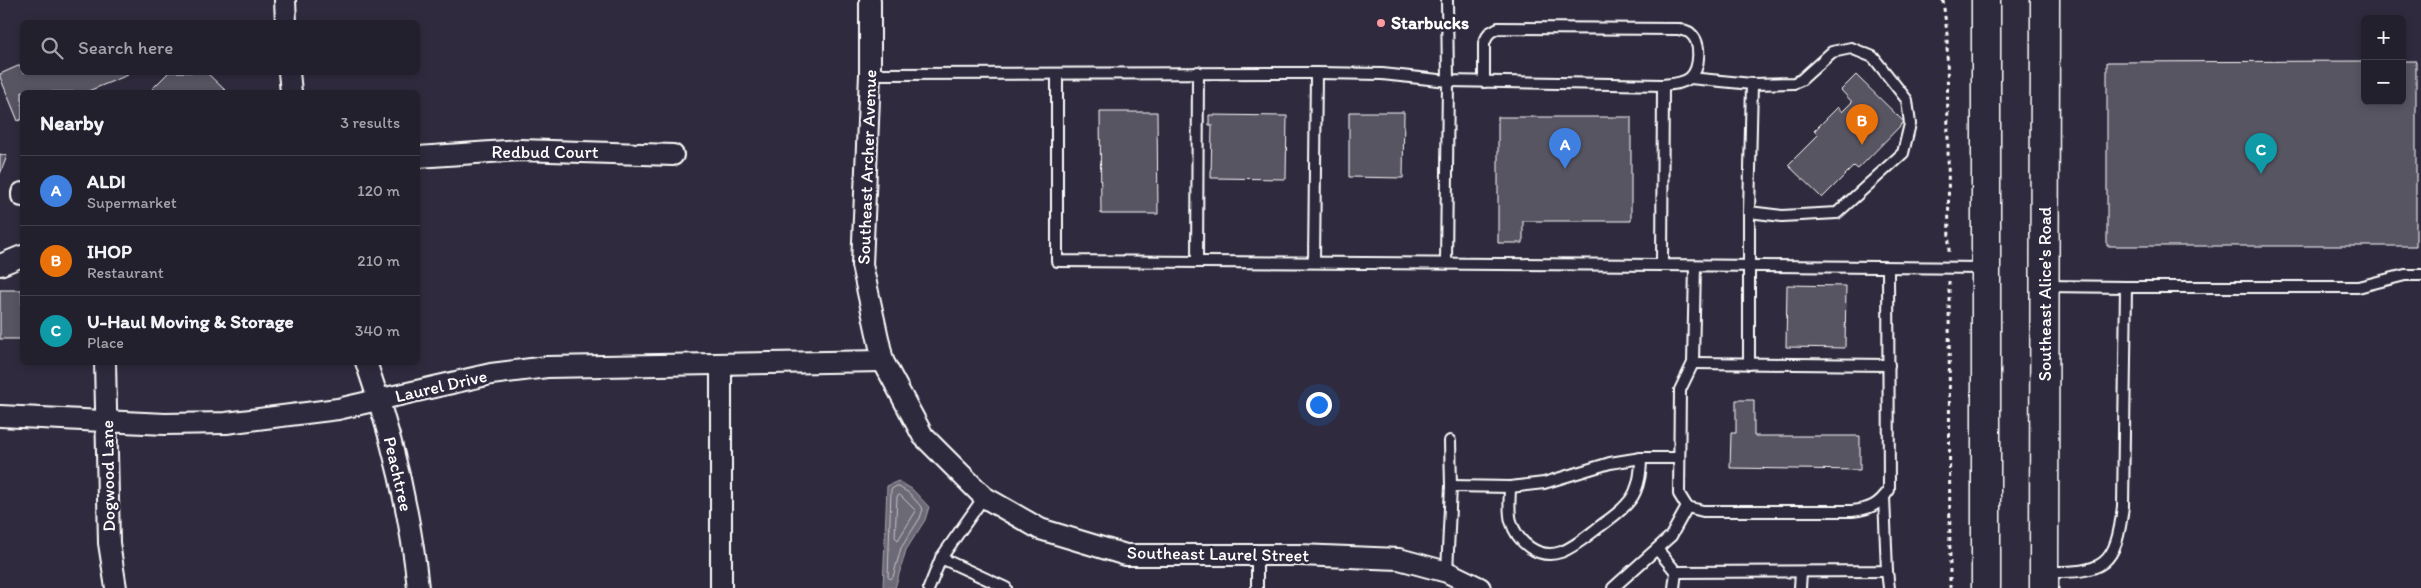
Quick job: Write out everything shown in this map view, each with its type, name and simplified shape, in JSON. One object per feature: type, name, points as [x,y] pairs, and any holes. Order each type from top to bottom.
[{"type":"main road","points":[[1986,0],[1986,588]]},
{"type":"main road","name":"Southeast Alice's Road","points":[[2044,580],[2045,0]]},
{"type":"street","points":[[285,0],[286,20]]},
{"type":"street","name":"Southeast Archer Avenue","points":[[870,0],[870,74],[862,265],[884,361]]},
{"type":"street","points":[[289,75],[291,90]]},
{"type":"street","name":"Redbud Court","points":[[420,158],[520,150],[673,155]]},
{"type":"street","points":[[0,265],[20,257]]},
{"type":"street","name":"Laurel Drive","points":[[0,416],[165,424],[226,422],[289,416],[379,400],[491,374],[547,367],[721,366],[884,361]]},
{"type":"street","name":"Southeast Laurel Street","points":[[884,361],[923,436],[984,497],[1040,529],[1126,555],[1257,555],[1399,559],[1447,572],[1480,588]]},
{"type":"street","name":"Dogwood Lane","points":[[105,365],[109,543],[116,588]]},
{"type":"street","name":"Peachtree","points":[[367,365],[379,400],[404,496],[418,588]]},
{"type":"street","points":[[721,366],[721,588]]},
{"type":"lane","points":[[1446,262],[1447,0]]},
{"type":"lane","points":[[870,74],[1316,73],[1382,74],[1448,81],[1484,82],[1662,85],[1678,84],[1690,78],[1697,67],[1696,43],[1691,33],[1679,29],[1498,28],[1489,33],[1484,43],[1484,82]]},
{"type":"lane","points":[[1690,78],[1752,84],[1794,83],[1801,80],[1832,52],[1851,48],[1873,57],[1906,100],[1910,124],[1903,153],[1837,213],[1782,216],[1749,212]]},
{"type":"lane","points":[[1197,262],[1198,72]]},
{"type":"lane","points":[[1314,262],[1316,73]]},
{"type":"lane","points":[[1057,75],[1057,262],[1446,262],[1986,268]]},
{"type":"lane","points":[[1749,364],[1748,266],[1752,84]]},
{"type":"lane","points":[[1662,85],[1662,265]]},
{"type":"lane","points":[[1695,266],[1693,362],[1680,390],[1679,494],[1687,507],[1704,511],[1852,511],[1868,509],[1881,502],[1889,490],[1888,268]]},
{"type":"lane","points":[[2045,286],[2358,288],[2404,275],[2421,275]]},
{"type":"lane","points":[[2044,580],[2096,568],[2110,557],[2116,541],[2122,506],[2126,287]]},
{"type":"lane","points":[[1693,362],[1889,365]]},
{"type":"lane","points":[[1447,572],[1451,486],[1450,441]]},
{"type":"lane","points":[[1451,486],[1510,487],[1544,483],[1610,463],[1641,458],[1679,458]]},
{"type":"lane","points":[[1510,487],[1511,520],[1526,547],[1542,553],[1560,553],[1577,544],[1617,513],[1634,494],[1640,475],[1641,458]]},
{"type":"lane","points":[[929,588],[941,558],[984,497]]},
{"type":"lane","points":[[1884,497],[1889,588]]},
{"type":"lane","points":[[1613,588],[1672,536],[1687,507]]},
{"type":"lane","points":[[1656,549],[1676,572],[1674,588]]},
{"type":"lane","points":[[1257,555],[1257,588]]},
{"type":"lane","points":[[941,558],[1006,588]]},
{"type":"lane","points":[[1676,572],[1888,572]]},
{"type":"lane","points":[[1800,572],[1800,588]]},
{"type":"path","points":[[1943,0],[1947,33],[1950,588]]},
{"type":"water","points":[[898,481],[912,489],[929,507],[925,520],[906,550],[895,588],[883,588],[887,486]]},
{"type":"building","points":[[2361,61],[2361,105],[2406,105],[2406,61],[2416,61],[2416,246],[2107,246],[2107,62]]},
{"type":"building","points":[[20,66],[20,75],[128,75],[91,90],[20,90],[20,120],[18,121],[0,74]]},
{"type":"building","points":[[166,75],[209,75],[225,90],[153,90]]},
{"type":"building","points":[[1856,75],[1904,122],[1858,169],[1854,166],[1822,198],[1788,165],[1818,135],[1814,131],[1838,107],[1842,112],[1852,102],[1841,90]]},
{"type":"building","points":[[1100,112],[1157,112],[1158,214],[1101,214]]},
{"type":"building","points":[[1349,112],[1404,112],[1403,178],[1349,177]]},
{"type":"building","points":[[1209,115],[1287,116],[1286,179],[1211,178],[1212,125],[1209,125]]},
{"type":"building","points":[[1498,117],[1631,117],[1631,221],[1523,221],[1523,243],[1498,243]]},
{"type":"building","points":[[0,154],[7,156],[0,174]]},
{"type":"building","points":[[1787,285],[1846,286],[1845,348],[1786,347]]},
{"type":"building","points":[[0,290],[20,290],[20,339],[0,339]]},
{"type":"building","points":[[1736,400],[1754,400],[1754,436],[1860,436],[1860,470],[1730,468],[1731,433],[1736,433]]},
{"type":"place","name":"Starbucks","points":[[1381,23]]},
{"type":"place","name":"IHOP","points":[[1862,145]]},
{"type":"place","name":"ALDI","points":[[1565,169]]},
{"type":"place","name":"U-Haul Moving & Storage","points":[[2261,174]]}]
